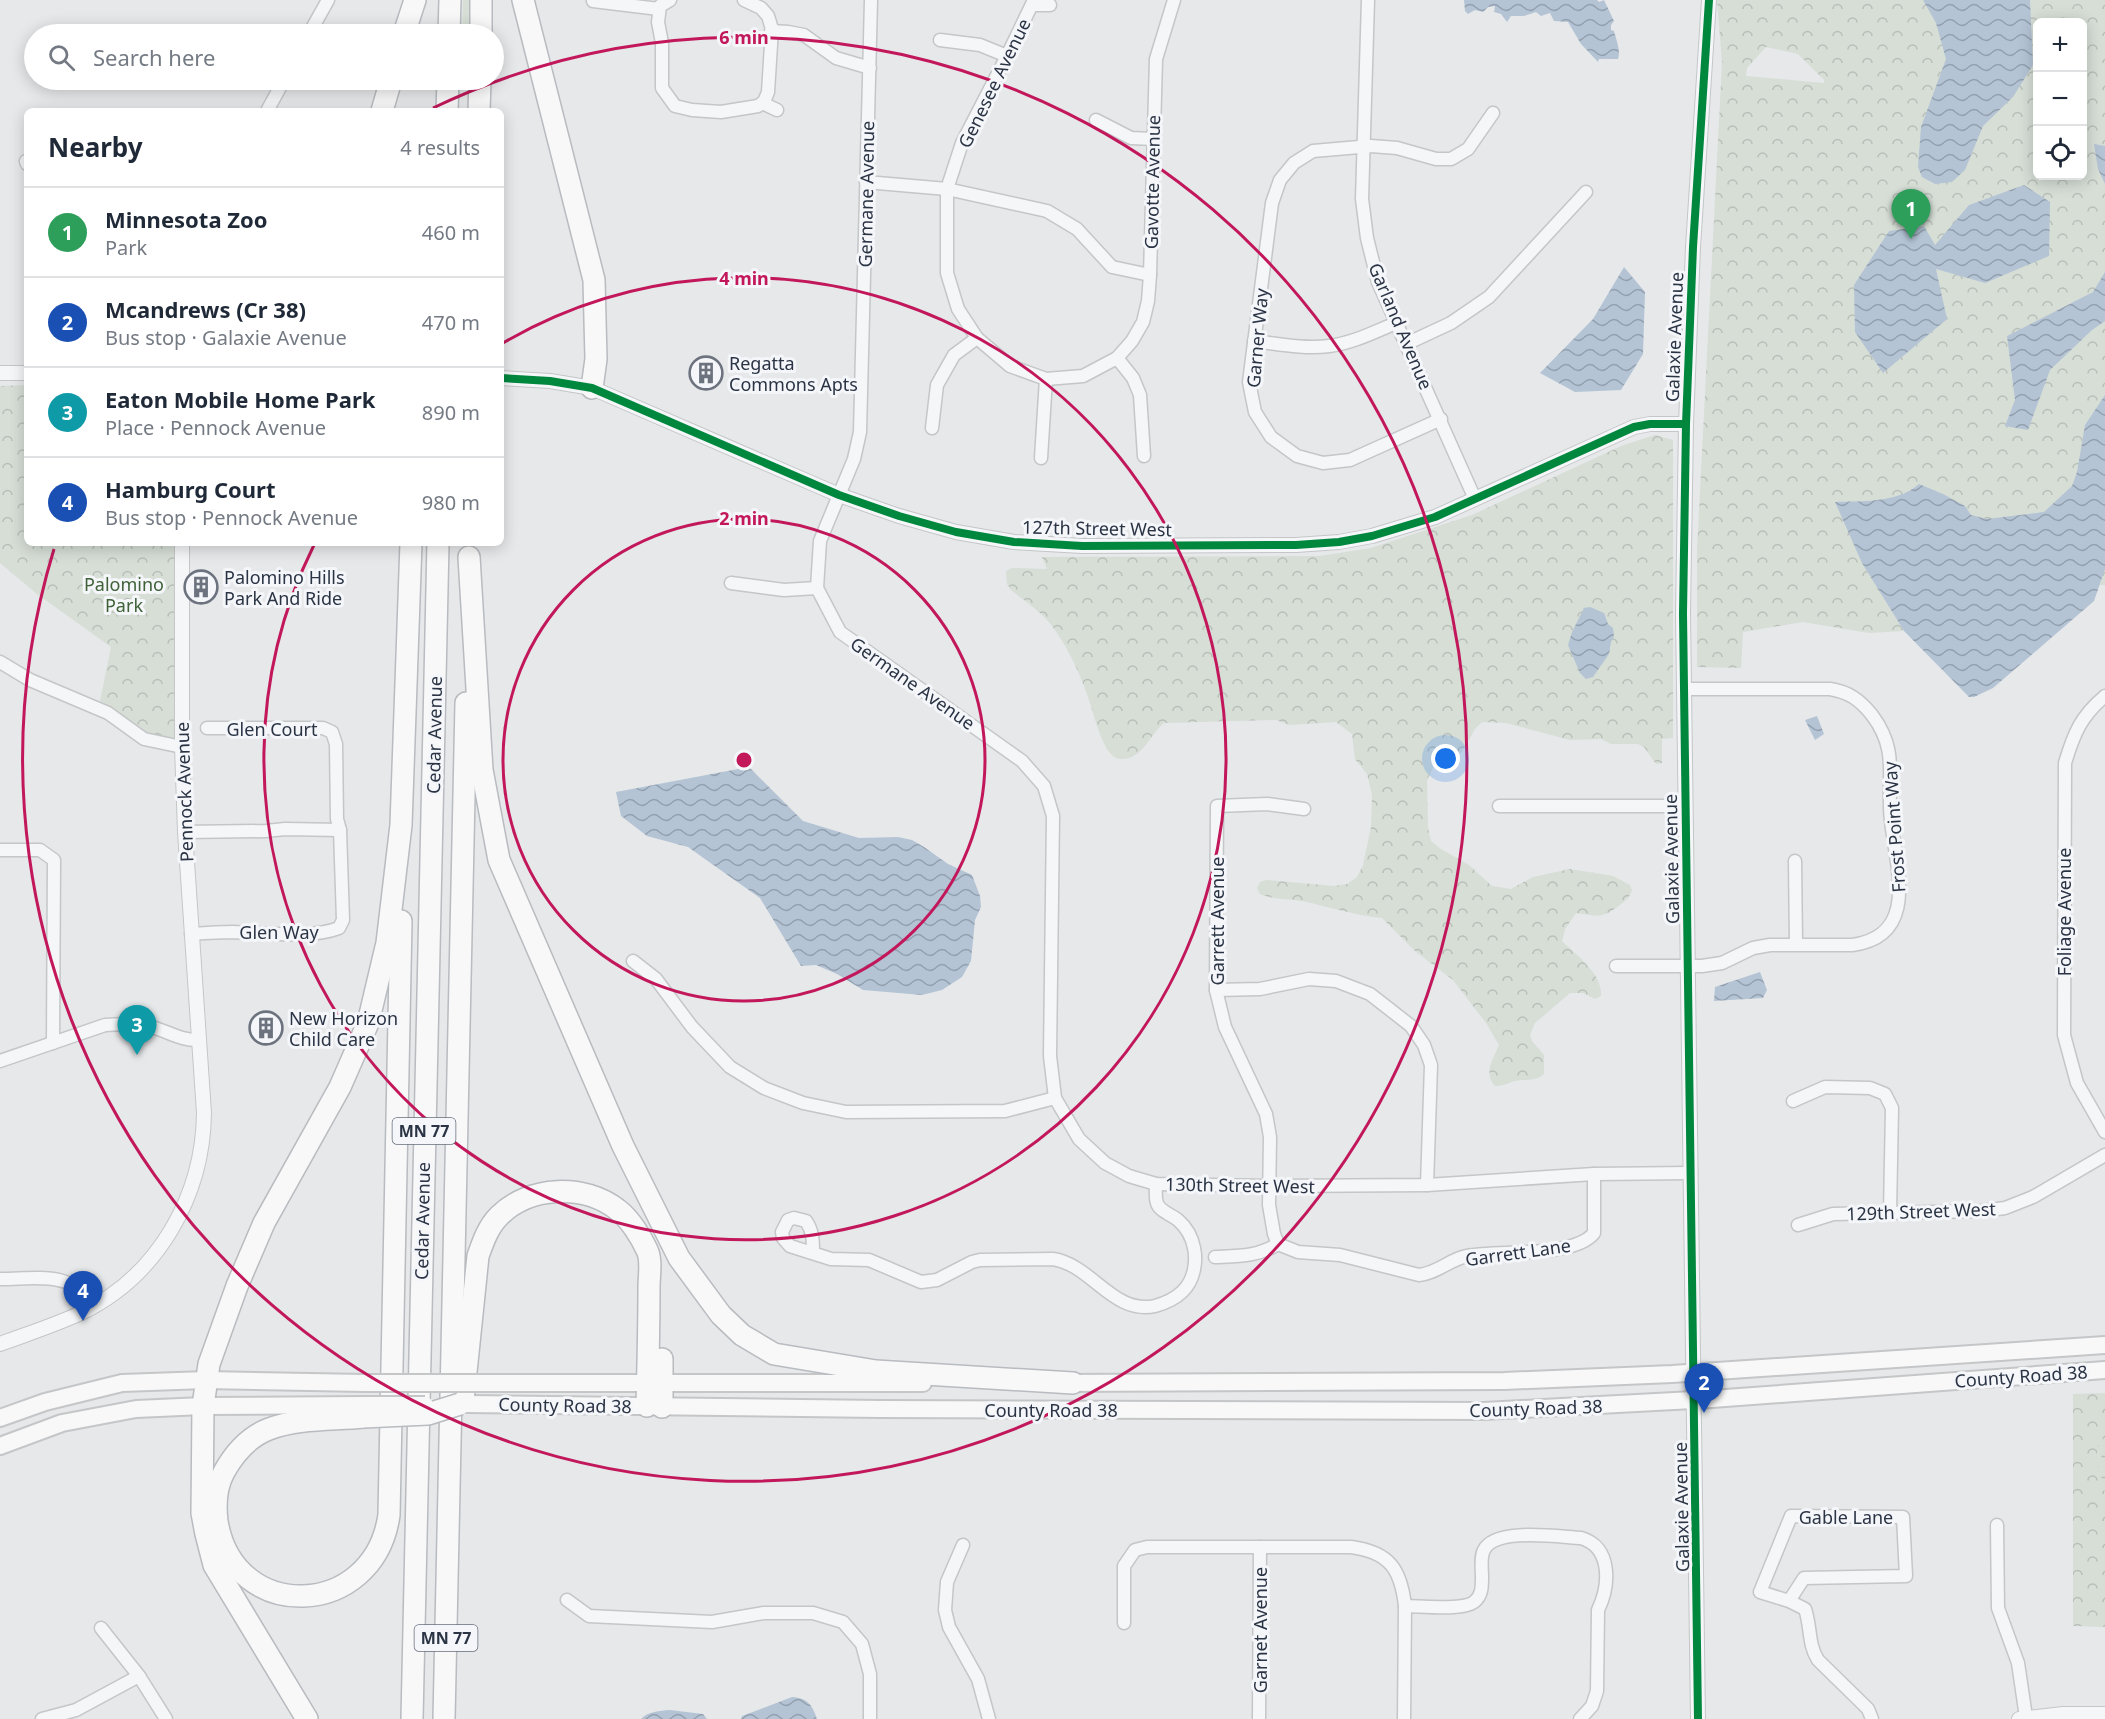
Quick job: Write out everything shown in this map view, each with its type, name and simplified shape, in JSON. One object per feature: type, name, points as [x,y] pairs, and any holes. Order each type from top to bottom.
[{"type":"highway","points":[[407,24],[415,0]]},
{"type":"highway","points":[[449,24],[450,0]]},
{"type":"highway","points":[[481,0],[481,24]]},
{"type":"highway","points":[[523,0],[594,280],[596,359],[592,388]]},
{"type":"highway","points":[[383,108],[388,90]]},
{"type":"highway","points":[[447,108],[448,90]]},
{"type":"highway","points":[[479,108],[480,90]]},
{"type":"highway","points":[[306,1719],[214,1565],[202,1513],[203,1406],[209,1364],[237,1286],[264,1223],[340,1087],[368,1023],[387,944],[401,825],[411,546]]},
{"type":"highway","name":"Cedar Avenue","points":[[412,1719],[438,546]]},
{"type":"highway","points":[[470,550],[482,770],[499,860],[623,1146],[679,1258],[721,1315],[742,1335],[774,1354],[876,1371],[1072,1383]]},
{"type":"highway","name":"Cedar Avenue","points":[[444,1719],[470,550]]},
{"type":"highway","points":[[401,825],[403,851],[389,1515],[386,1532],[381,1547],[358,1577],[340,1588],[303,1597],[266,1589],[251,1580],[227,1552],[219,1531],[216,1497],[220,1478],[239,1449],[253,1437],[268,1429],[290,1423],[363,1411],[428,1413],[460,1404]]},
{"type":"highway","points":[[447,1557],[478,1256],[485,1235],[499,1216],[522,1200],[542,1193],[569,1191],[593,1197],[617,1209],[630,1223],[649,1252],[655,1407]]},
{"type":"highway","points":[[651,1203],[662,1261],[655,1383]]},
{"type":"main road","name":"County Road 38","points":[[0,1419],[45,1402],[122,1383],[206,1380],[365,1383],[1504,1382],[2105,1345]]},
{"type":"main road","name":"County Road 38","points":[[460,1404],[1484,1411],[1694,1399],[2105,1370]]},
{"type":"main road","points":[[0,1446],[62,1423],[136,1409],[203,1406],[363,1411]]},
{"type":"street","points":[[315,24],[328,0]]},
{"type":"street","points":[[593,1],[659,9],[670,0]]},
{"type":"street","points":[[659,9],[662,88],[675,106],[692,110],[721,111],[748,108],[762,103],[768,92],[771,31],[768,16],[761,8],[744,0]]},
{"type":"street","name":"Germane Avenue","points":[[871,0],[861,432],[854,459],[820,541],[817,588],[840,632],[1022,760],[1044,786],[1053,816],[1050,1056],[1055,1098]]},
{"type":"street","name":"Gavotte Avenue","points":[[1117,358],[1132,341],[1143,322],[1148,302],[1156,59],[1174,0]]},
{"type":"street","name":"Garland Avenue","points":[[1368,0],[1362,199],[1366,238],[1378,282],[1475,499]]},
{"type":"street","name":"Galaxie Avenue","points":[[1698,1719],[1683,614],[1686,424],[1693,247],[1709,0]]},
{"type":"street","points":[[1033,2],[1050,5]]},
{"type":"street","name":"Genesee Avenue","points":[[1033,2],[962,143],[947,189],[947,273],[958,309],[977,338],[1010,366],[1046,379]]},
{"type":"street","points":[[771,31],[804,35],[836,58],[870,68]]},
{"type":"street","points":[[940,39],[980,45],[1007,56]]},
{"type":"street","points":[[269,108],[279,90]]},
{"type":"street","points":[[762,103],[777,110]]},
{"type":"street","name":"Garner Way","points":[[1441,419],[1350,460],[1323,463],[1297,456],[1271,437],[1255,412],[1249,382],[1272,202],[1280,180],[1294,163],[1313,151],[1363,146],[1397,148],[1436,159],[1451,159],[1468,149],[1493,113]]},
{"type":"street","points":[[1096,120],[1131,138],[1153,139]]},
{"type":"street","points":[[866,182],[947,189],[1047,211],[1077,230],[1112,267],[1150,275]]},
{"type":"street","points":[[1406,344],[1451,322],[1490,297],[1586,192]]},
{"type":"street","points":[[1254,341],[1302,347],[1329,346],[1358,339],[1396,322]]},
{"type":"street","points":[[932,428],[937,385],[954,355],[977,338]]},
{"type":"street","points":[[1041,458],[1046,379],[1083,376],[1117,358],[1133,378],[1140,395],[1144,456]]},
{"type":"street","points":[[0,373],[24,373]]},
{"type":"street","name":"127th Street West","points":[[507,378],[592,388],[839,495],[899,516],[956,532],[1014,542],[1082,546],[1296,545],[1339,542],[1372,536],[1409,526],[1475,499],[1634,427],[1650,424],[1686,424]]},
{"type":"street","name":"Pennock Avenue","points":[[0,1344],[81,1312],[130,1280],[160,1247],[177,1220],[189,1195],[200,1156],[204,1125],[185,832],[182,747],[182,546]]},
{"type":"street","points":[[731,583],[784,590],[817,588]]},
{"type":"street","points":[[0,662],[30,680],[108,713],[144,739],[182,747]]},
{"type":"street","name":"Frost Point Way","points":[[1616,966],[1687,966],[1722,963],[1753,948],[1796,944],[1865,944],[1878,939],[1887,930],[1894,919],[1898,905],[1899,871],[1891,820],[1891,760],[1882,729],[1862,703],[1853,696],[1830,688],[1684,689]]},
{"type":"street","name":"Foliage Avenue","points":[[2105,696],[2089,710],[2073,735],[2065,763],[2064,1035],[2077,1083],[2105,1132]]},
{"type":"street","name":"Glen Court","points":[[207,728],[323,728],[332,732],[334,736]]},
{"type":"street","name":"Glen Way","points":[[191,934],[230,932],[285,934],[331,931],[339,928],[343,920],[334,736]]},
{"type":"street","name":"Garrett Avenue","points":[[1278,1244],[1274,1234],[1268,1186],[1270,1137],[1266,1114],[1225,1027],[1216,990],[1217,806],[1267,804],[1304,809]]},
{"type":"street","points":[[1499,806],[1686,806]]},
{"type":"street","points":[[185,832],[340,830]]},
{"type":"street","points":[[0,850],[40,850],[54,860],[53,1043]]},
{"type":"street","points":[[1795,861],[1796,944]]},
{"type":"street","points":[[633,961],[656,979],[692,1027],[730,1067],[764,1088],[803,1103],[846,1112],[1005,1111],[1055,1098]]},
{"type":"street","points":[[1216,990],[1260,989],[1309,979],[1336,981],[1370,994],[1411,1026],[1425,1045],[1431,1065],[1427,1185]]},
{"type":"street","points":[[0,1061],[105,1025],[150,1027],[187,1041],[199,1041]]},
{"type":"street","points":[[1793,1101],[1825,1087],[1870,1088],[1885,1094],[1892,1108],[1890,1213]]},
{"type":"street","name":"130th Street West","points":[[1055,1098],[1079,1139],[1105,1163],[1129,1176],[1156,1184],[1427,1185],[1594,1174],[1691,1173]]},
{"type":"street","name":"129th Street West","points":[[1798,1225],[1833,1214],[2005,1208],[2033,1197],[2105,1155]]},
{"type":"street","name":"Garrett Lane","points":[[1278,1244],[1298,1252],[1340,1256],[1419,1275],[1431,1274],[1463,1257],[1486,1253],[1558,1249],[1578,1245],[1594,1233],[1594,1174]]},
{"type":"street","points":[[813,1253],[831,1259],[869,1260],[921,1282],[937,1280],[980,1260],[1064,1260],[1124,1304],[1149,1307],[1164,1304],[1185,1289],[1191,1279],[1195,1260],[1193,1243],[1183,1224],[1161,1209],[1157,1203],[1156,1184]]},
{"type":"street","points":[[1215,1257],[1264,1253],[1278,1244]]},
{"type":"street","points":[[0,1279],[58,1279],[69,1282],[78,1287],[94,1305]]},
{"type":"street","name":"Gable Lane","points":[[1791,1516],[1903,1517],[1906,1576],[1804,1578],[1790,1601],[1760,1592],[1791,1516]]},
{"type":"street","points":[[1997,1525],[1998,1608],[2018,1663],[2022,1718],[2063,1714],[2105,1714]]},
{"type":"street","points":[[1405,1606],[1464,1606],[1476,1601],[1482,1588],[1482,1555],[1484,1549],[1496,1539],[1520,1535],[1589,1540],[1600,1550],[1603,1557],[1607,1586],[1598,1610],[1596,1699],[1580,1719]]},
{"type":"street","points":[[963,1545],[947,1582],[945,1610],[949,1627],[978,1679],[989,1719]]},
{"type":"street","points":[[1124,1623],[1124,1566],[1135,1550],[1147,1547],[1260,1547]]},
{"type":"street","name":"Garnet Avenue","points":[[1259,1719],[1260,1547],[1351,1547],[1373,1551],[1383,1557],[1398,1572],[1405,1606],[1404,1719]]},
{"type":"street","points":[[567,1600],[589,1616],[712,1622],[764,1613],[813,1613],[843,1622],[862,1644],[870,1674],[870,1719]]},
{"type":"street","points":[[1790,1601],[1805,1609],[1812,1651],[1818,1660],[1868,1709],[1872,1719]]},
{"type":"street","points":[[101,1628],[139,1676],[166,1719]]},
{"type":"street","points":[[42,1719],[76,1710],[139,1676]]},
{"type":"green space","points":[[463,0],[470,0],[469,24],[462,24]]},
{"type":"green space","points":[[1717,0],[2105,0],[2105,585],[1880,592],[1904,631],[1869,633],[1803,622],[1743,632],[1741,668],[1697,667],[1697,550],[1722,63]],"holes":[[[1766,47],[1798,54],[1824,80],[1824,83],[1746,76],[1747,68]]]},
{"type":"green space","name":"Palomino Park","points":[[24,385],[24,546],[174,546],[174,739],[148,733],[100,701],[111,647],[37,594],[0,563],[0,386]]},
{"type":"green space","points":[[1655,435],[1673,440],[1673,738],[1662,739],[1662,763],[1656,764],[1644,747],[1638,744],[1611,744],[1601,739],[1570,740],[1506,723],[1482,722],[1475,729],[1462,752],[1433,768],[1427,780],[1428,828],[1431,841],[1469,865],[1492,886],[1511,889],[1533,877],[1570,869],[1613,876],[1630,885],[1632,890],[1626,900],[1609,913],[1595,915],[1576,913],[1565,929],[1562,941],[1598,980],[1601,996],[1595,999],[1583,993],[1570,993],[1535,1023],[1530,1035],[1532,1041],[1544,1055],[1544,1074],[1541,1077],[1495,1086],[1491,1081],[1489,1071],[1499,1045],[1486,1023],[1453,980],[1415,951],[1382,918],[1302,901],[1270,897],[1260,894],[1257,888],[1260,882],[1266,880],[1334,886],[1347,884],[1357,877],[1363,865],[1371,827],[1372,795],[1367,774],[1355,759],[1352,734],[1336,722],[1289,725],[1276,720],[1164,723],[1140,751],[1128,758],[1114,757],[1100,734],[1081,679],[1065,646],[1046,619],[1011,590],[1007,584],[1006,571],[1012,568],[1047,569],[1042,557],[1320,556],[1371,548],[1472,515],[1621,446]]},
{"type":"green space","points":[[2105,1393],[2105,1627],[2073,1626],[2073,1394]]},
{"type":"green space","points":[[2105,1438],[2105,1493],[2096,1458],[2099,1441]]},
{"type":"water","points":[[1464,0],[1597,0],[1599,2],[1604,0],[1614,21],[1611,30],[1614,31],[1618,45],[1618,59],[1599,59],[1598,62],[1581,44],[1568,22],[1554,21],[1550,13],[1541,16],[1536,12],[1524,16],[1511,16],[1507,22],[1501,14],[1494,12],[1495,6],[1488,7],[1483,12],[1475,10],[1468,14],[1465,11]]},
{"type":"water","points":[[1923,0],[2030,0],[2033,65],[2013,97],[1983,126],[1965,170],[1952,182],[1935,184],[1922,177],[1918,167],[1921,127],[1946,59],[1936,23]]},
{"type":"water","points":[[2094,144],[2105,146],[2105,184],[2098,169]]},
{"type":"water","points":[[2024,185],[2050,202],[2049,256],[1985,283],[1936,269],[1947,319],[1883,373],[1855,332],[1854,285],[1889,231],[1924,226],[1935,245],[1969,205]]},
{"type":"water","points":[[1624,267],[1645,292],[1643,354],[1621,390],[1575,392],[1540,373],[1593,319]]},
{"type":"water","points":[[2105,272],[2105,321],[2092,330],[2050,370],[2028,430],[2005,426],[2015,400],[2007,336],[2093,292]]},
{"type":"water","points":[[2105,395],[2105,569],[2094,601],[1993,688],[1969,697],[1904,631],[1862,563],[1835,502],[1890,498],[1901,495],[1919,484],[1965,506],[1971,515],[1987,519],[2044,512],[2072,486],[2077,472],[2085,425]]},
{"type":"water","points":[[1590,607],[1604,613],[1608,624],[1613,628],[1614,636],[1609,654],[1593,677],[1586,679],[1580,673],[1568,645],[1584,608]]},
{"type":"water","points":[[1817,716],[1824,734],[1815,740],[1805,720]]},
{"type":"water","points":[[749,767],[803,821],[859,838],[898,837],[912,840],[948,864],[972,875],[980,896],[981,907],[975,920],[971,961],[962,977],[942,990],[922,995],[863,990],[837,974],[816,965],[801,966],[760,898],[688,847],[647,836],[621,816],[616,792]]},
{"type":"water","points":[[1760,972],[1767,990],[1763,998],[1714,1001],[1715,987]]},
{"type":"water","points":[[792,1697],[809,1703],[817,1719],[741,1719],[742,1716]]},
{"type":"water","points":[[670,1710],[703,1714],[707,1719],[641,1719],[651,1713]]},
{"type":"cycle path","points":[[1698,1719],[1683,614],[1686,424],[1693,247],[1709,0]]},
{"type":"cycle path","points":[[504,378],[550,381],[592,388],[839,495],[899,516],[956,532],[1014,542],[1082,546],[1296,545],[1339,542],[1372,536],[1435,517],[1634,427],[1650,424],[1686,424]]},
{"type":"place","name":"Minnesota Zoo","points":[[1911,239]]},
{"type":"place","name":"Regatta Commons Apts","points":[[706,373]]},
{"type":"place","name":"Palomino Hills Park And Ride","points":[[201,587]]},
{"type":"place","name":"New Horizon Child Care","points":[[266,1028]]},
{"type":"place","name":"Eaton Mobile Home Park","points":[[137,1055]]},
{"type":"place","name":"Hamburg Court","points":[[83,1321]]},
{"type":"place","name":"Mcandrews (Cr 38)","points":[[1704,1413]]}]
